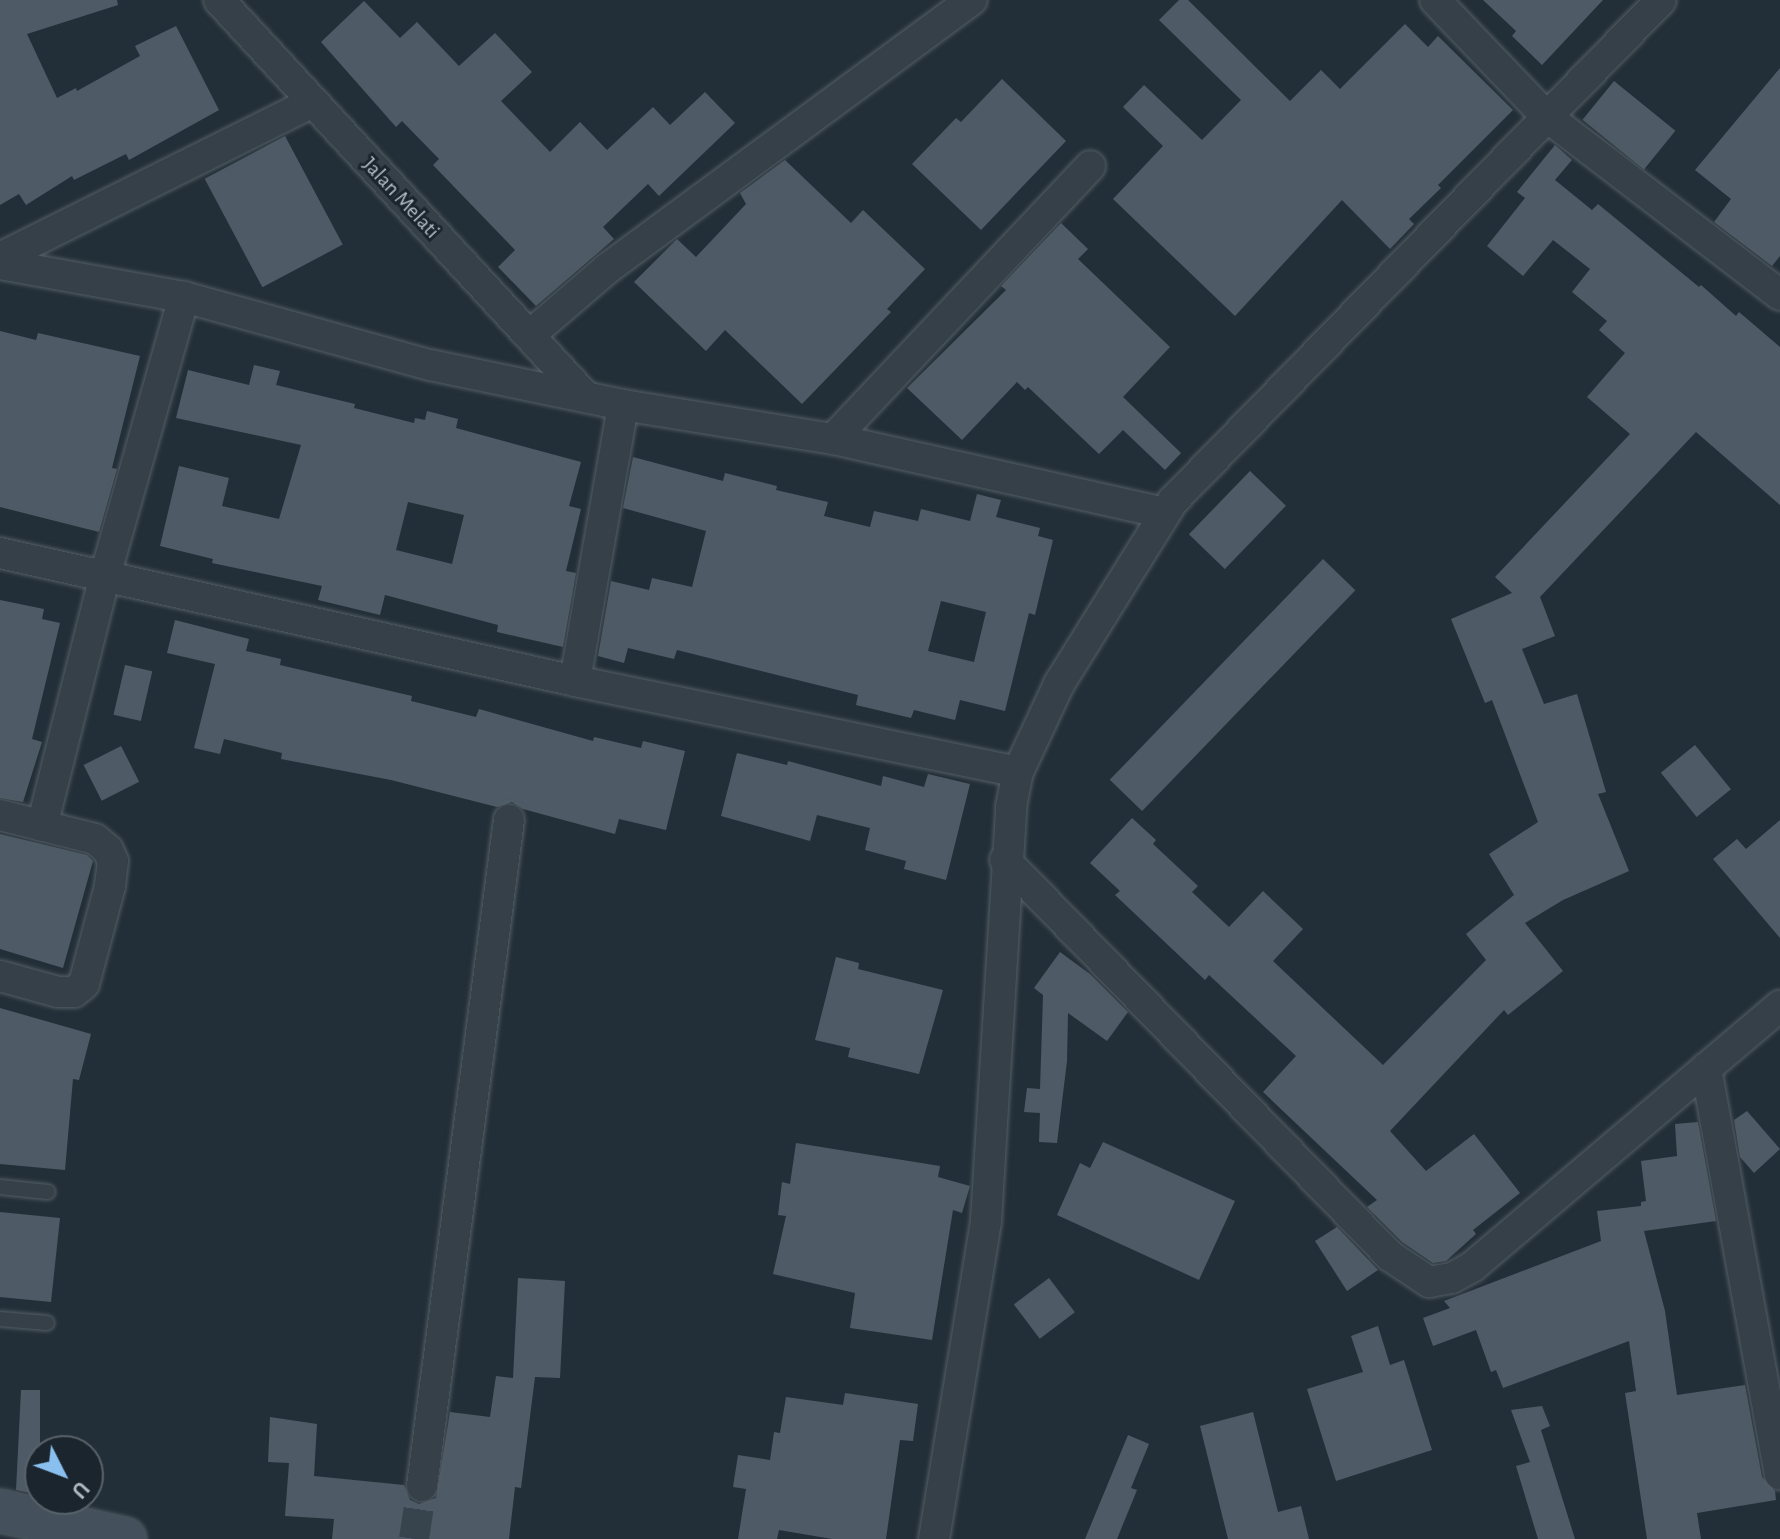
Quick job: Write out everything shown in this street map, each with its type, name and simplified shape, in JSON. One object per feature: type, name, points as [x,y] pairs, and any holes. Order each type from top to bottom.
[{"type":"main road","points":[[0,1511],[125,1539]]},
{"type":"street","name":"Jalan Melati","points":[[219,0],[584,395]]},
{"type":"street","points":[[530,335],[608,268],[972,0]]},
{"type":"street","points":[[1435,0],[1546,116],[1780,295]]},
{"type":"street","points":[[936,1539],[986,1221],[1004,938],[1005,860],[1018,772],[1059,684],[1163,513],[1321,345],[1661,0]]},
{"type":"street","points":[[0,258],[311,103]]},
{"type":"street","points":[[833,439],[1090,166]]},
{"type":"street","points":[[0,264],[184,297],[430,365],[623,405],[833,439],[1163,513]]},
{"type":"street","points":[[42,826],[105,576],[184,297]]},
{"type":"street","points":[[575,681],[623,405]]},
{"type":"street","points":[[0,553],[575,681],[1018,772]]},
{"type":"street","points":[[0,815],[95,839],[113,861],[90,972],[84,984],[74,992],[58,992],[0,976]]},
{"type":"street","points":[[422,1486],[509,820]]},
{"type":"street","points":[[1005,860],[1390,1256],[1429,1282],[1452,1278],[1472,1267],[1780,1006]]},
{"type":"street","points":[[1706,1068],[1780,1474]]},
{"type":"lane","points":[[0,1187],[48,1192]]},
{"type":"lane","points":[[0,1319],[47,1323]]},
{"type":"building","points":[[0,0],[117,0],[118,5],[27,34],[57,98],[76,88],[77,91],[140,56],[135,46],[176,26],[219,110],[129,160],[126,154],[74,180],[72,176],[26,205],[19,194],[0,205]]},
{"type":"building","points":[[1179,0],[1188,0],[1290,101],[1321,70],[1340,89],[1405,24],[1428,47],[1438,36],[1513,110],[1438,185],[1441,188],[1409,219],[1414,224],[1390,249],[1342,200],[1235,316],[1113,199],[1163,146],[1123,107],[1144,85],[1202,140],[1241,100],[1159,20]]},
{"type":"building","points":[[1483,0],[1603,0],[1542,65],[1512,36],[1516,31]]},
{"type":"building","points":[[364,1],[400,38],[417,22],[459,66],[495,33],[532,72],[501,101],[550,152],[580,122],[607,150],[653,107],[670,125],[705,92],[735,123],[659,196],[648,184],[603,227],[614,239],[536,306],[498,267],[515,250],[433,165],[439,159],[402,121],[396,127],[321,42]]},
{"type":"building","points":[[1780,68],[1780,256],[1772,266],[1714,222],[1731,199],[1695,170]]},
{"type":"building","points":[[1002,79],[1066,141],[981,230],[912,164],[956,118],[961,122]]},
{"type":"building","points":[[1614,81],[1675,131],[1644,170],[1583,120]]},
{"type":"building","points":[[285,136],[343,245],[262,287],[205,179]]},
{"type":"building","points":[[1555,145],[1572,160],[1555,180],[1592,210],[1598,204],[1699,287],[1701,285],[1736,316],[1739,312],[1780,347],[1780,505],[1696,432],[1540,597],[1555,636],[1522,649],[1544,704],[1577,694],[1606,792],[1598,794],[1629,871],[1563,900],[1525,923],[1563,971],[1508,1015],[1504,1010],[1390,1131],[1426,1171],[1474,1134],[1520,1193],[1473,1230],[1476,1234],[1446,1261],[1433,1263],[1402,1242],[1367,1207],[1377,1200],[1263,1092],[1296,1056],[1209,975],[1205,980],[1115,895],[1120,891],[1090,863],[1132,818],[1156,840],[1153,844],[1198,886],[1192,892],[1229,927],[1263,891],[1303,929],[1273,961],[1383,1065],[1486,960],[1466,934],[1514,895],[1489,854],[1538,822],[1492,700],[1485,703],[1451,619],[1512,593],[1495,577],[1630,434],[1587,397],[1625,353],[1599,330],[1607,321],[1572,292],[1590,269],[1553,240],[1523,276],[1487,246],[1525,198],[1517,192]]},
{"type":"building","points":[[785,160],[851,223],[863,210],[925,269],[887,309],[891,312],[802,404],[725,330],[706,351],[634,282],[677,239],[696,257],[746,204],[740,193]]},
{"type":"building","points":[[1061,223],[1088,249],[1078,259],[1170,347],[1123,397],[1181,453],[1165,470],[1123,430],[1099,454],[1028,387],[1025,390],[1017,382],[962,440],[907,388],[1006,290],[1001,286]]},
{"type":"building","points":[[0,331],[36,340],[38,333],[140,356],[112,468],[117,469],[99,532],[0,507]]},
{"type":"building","points":[[254,365],[280,371],[276,385],[355,404],[354,408],[414,423],[415,418],[425,420],[427,411],[458,419],[456,428],[581,462],[569,506],[581,509],[566,571],[576,573],[563,647],[497,632],[498,625],[385,595],[380,615],[318,600],[322,586],[212,563],[213,559],[160,546],[179,466],[229,478],[222,506],[279,519],[301,445],[176,418],[188,370],[249,385]],"holes":[[[408,502],[464,515],[452,564],[396,550]]]},
{"type":"building","points":[[633,457],[723,481],[725,473],[777,486],[776,490],[828,502],[824,516],[870,527],[874,511],[918,521],[921,509],[970,521],[977,494],[1001,500],[996,517],[1040,528],[1038,536],[1053,540],[1035,615],[1029,613],[1005,711],[960,700],[955,720],[914,710],[911,718],[856,705],[858,695],[677,650],[674,659],[628,648],[624,663],[598,656],[611,581],[649,590],[652,578],[692,587],[706,531],[623,508]],"holes":[[[941,601],[986,612],[974,662],[928,651]]]},
{"type":"building","points":[[1250,471],[1286,506],[1225,569],[1189,534]]},
{"type":"building","points":[[1323,559],[1355,590],[1142,811],[1110,780]]},
{"type":"building","points":[[0,600],[44,609],[42,619],[60,623],[32,739],[42,742],[23,802],[0,798]]},
{"type":"building","points":[[175,620],[249,639],[246,651],[281,659],[280,665],[412,696],[411,701],[476,717],[479,709],[593,741],[594,737],[641,748],[643,741],[685,751],[666,830],[619,819],[615,834],[523,809],[512,802],[497,807],[391,780],[281,759],[282,753],[224,739],[220,754],[194,748],[215,664],[167,653]]},
{"type":"building","points":[[125,665],[152,671],[141,721],[114,715]]},
{"type":"building","points":[[1695,745],[1731,789],[1697,817],[1661,773]]},
{"type":"building","points":[[121,746],[139,782],[102,801],[84,765]]},
{"type":"building","points":[[737,753],[787,765],[788,761],[881,786],[883,776],[924,787],[928,774],[970,784],[946,880],[904,869],[906,861],[865,850],[870,828],[817,815],[810,841],[721,816]]},
{"type":"building","points":[[1780,820],[1780,938],[1713,859],[1737,839],[1746,849]]},
{"type":"building","points":[[0,834],[87,855],[93,861],[63,968],[0,949]]},
{"type":"building","points":[[1060,952],[1090,974],[1128,1012],[1107,1041],[1068,1013],[1067,1061],[1057,1143],[1039,1142],[1040,1113],[1024,1112],[1027,1088],[1040,1089],[1043,995],[1034,988]]},
{"type":"building","points":[[836,957],[859,963],[858,969],[943,990],[919,1074],[848,1057],[850,1048],[815,1040]]},
{"type":"building","points":[[0,1008],[91,1034],[79,1080],[73,1079],[65,1170],[0,1164]]},
{"type":"building","points":[[1747,1111],[1780,1149],[1754,1173],[1740,1157],[1734,1120]]},
{"type":"building","points":[[1698,1122],[1716,1221],[1644,1231],[1665,1311],[1677,1395],[1745,1385],[1762,1477],[1775,1491],[1776,1500],[1697,1513],[1701,1539],[1647,1539],[1625,1393],[1636,1391],[1629,1341],[1503,1388],[1496,1370],[1491,1372],[1476,1330],[1433,1346],[1423,1318],[1450,1308],[1444,1301],[1601,1241],[1597,1211],[1641,1206],[1641,1202],[1646,1201],[1641,1161],[1677,1156],[1675,1124]]},
{"type":"building","points":[[1103,1142],[1235,1201],[1199,1280],[1057,1215],[1080,1163],[1090,1168]]},
{"type":"building","points":[[796,1143],[940,1166],[938,1177],[970,1186],[962,1213],[953,1210],[932,1340],[850,1328],[855,1293],[773,1274],[786,1216],[778,1215],[782,1182],[790,1184]]},
{"type":"building","points":[[0,1212],[60,1218],[51,1302],[0,1297]]},
{"type":"building","points":[[1337,1227],[1378,1270],[1347,1291],[1315,1241]]},
{"type":"building","points":[[518,1278],[565,1281],[560,1378],[535,1377],[521,1488],[515,1487],[509,1539],[332,1539],[334,1519],[285,1516],[289,1463],[268,1462],[270,1417],[317,1424],[314,1476],[404,1485],[410,1500],[419,1504],[436,1498],[450,1412],[490,1417],[496,1376],[513,1378]]},
{"type":"building","points":[[1049,1278],[1075,1312],[1040,1339],[1014,1304]]},
{"type":"building","points":[[1378,1326],[1390,1365],[1404,1360],[1432,1450],[1336,1481],[1307,1389],[1363,1372],[1351,1336]]},
{"type":"building","points":[[21,1390],[40,1390],[40,1435],[24,1435],[24,1492],[16,1490]]},
{"type":"building","points":[[845,1393],[918,1404],[913,1441],[900,1440],[886,1539],[832,1539],[779,1530],[777,1539],[738,1539],[746,1489],[733,1487],[738,1455],[770,1460],[774,1432],[780,1433],[786,1397],[843,1405]]},
{"type":"building","points":[[1542,1406],[1550,1426],[1541,1430],[1575,1539],[1538,1539],[1516,1466],[1530,1462],[1511,1410]]},
{"type":"building","points":[[1253,1412],[1278,1512],[1301,1506],[1309,1539],[1228,1539],[1200,1426]]},
{"type":"building","points":[[1128,1435],[1149,1444],[1131,1488],[1137,1490],[1117,1539],[1085,1539]]},
{"type":"tunnel","points":[[414,1539],[422,1486]]}]
